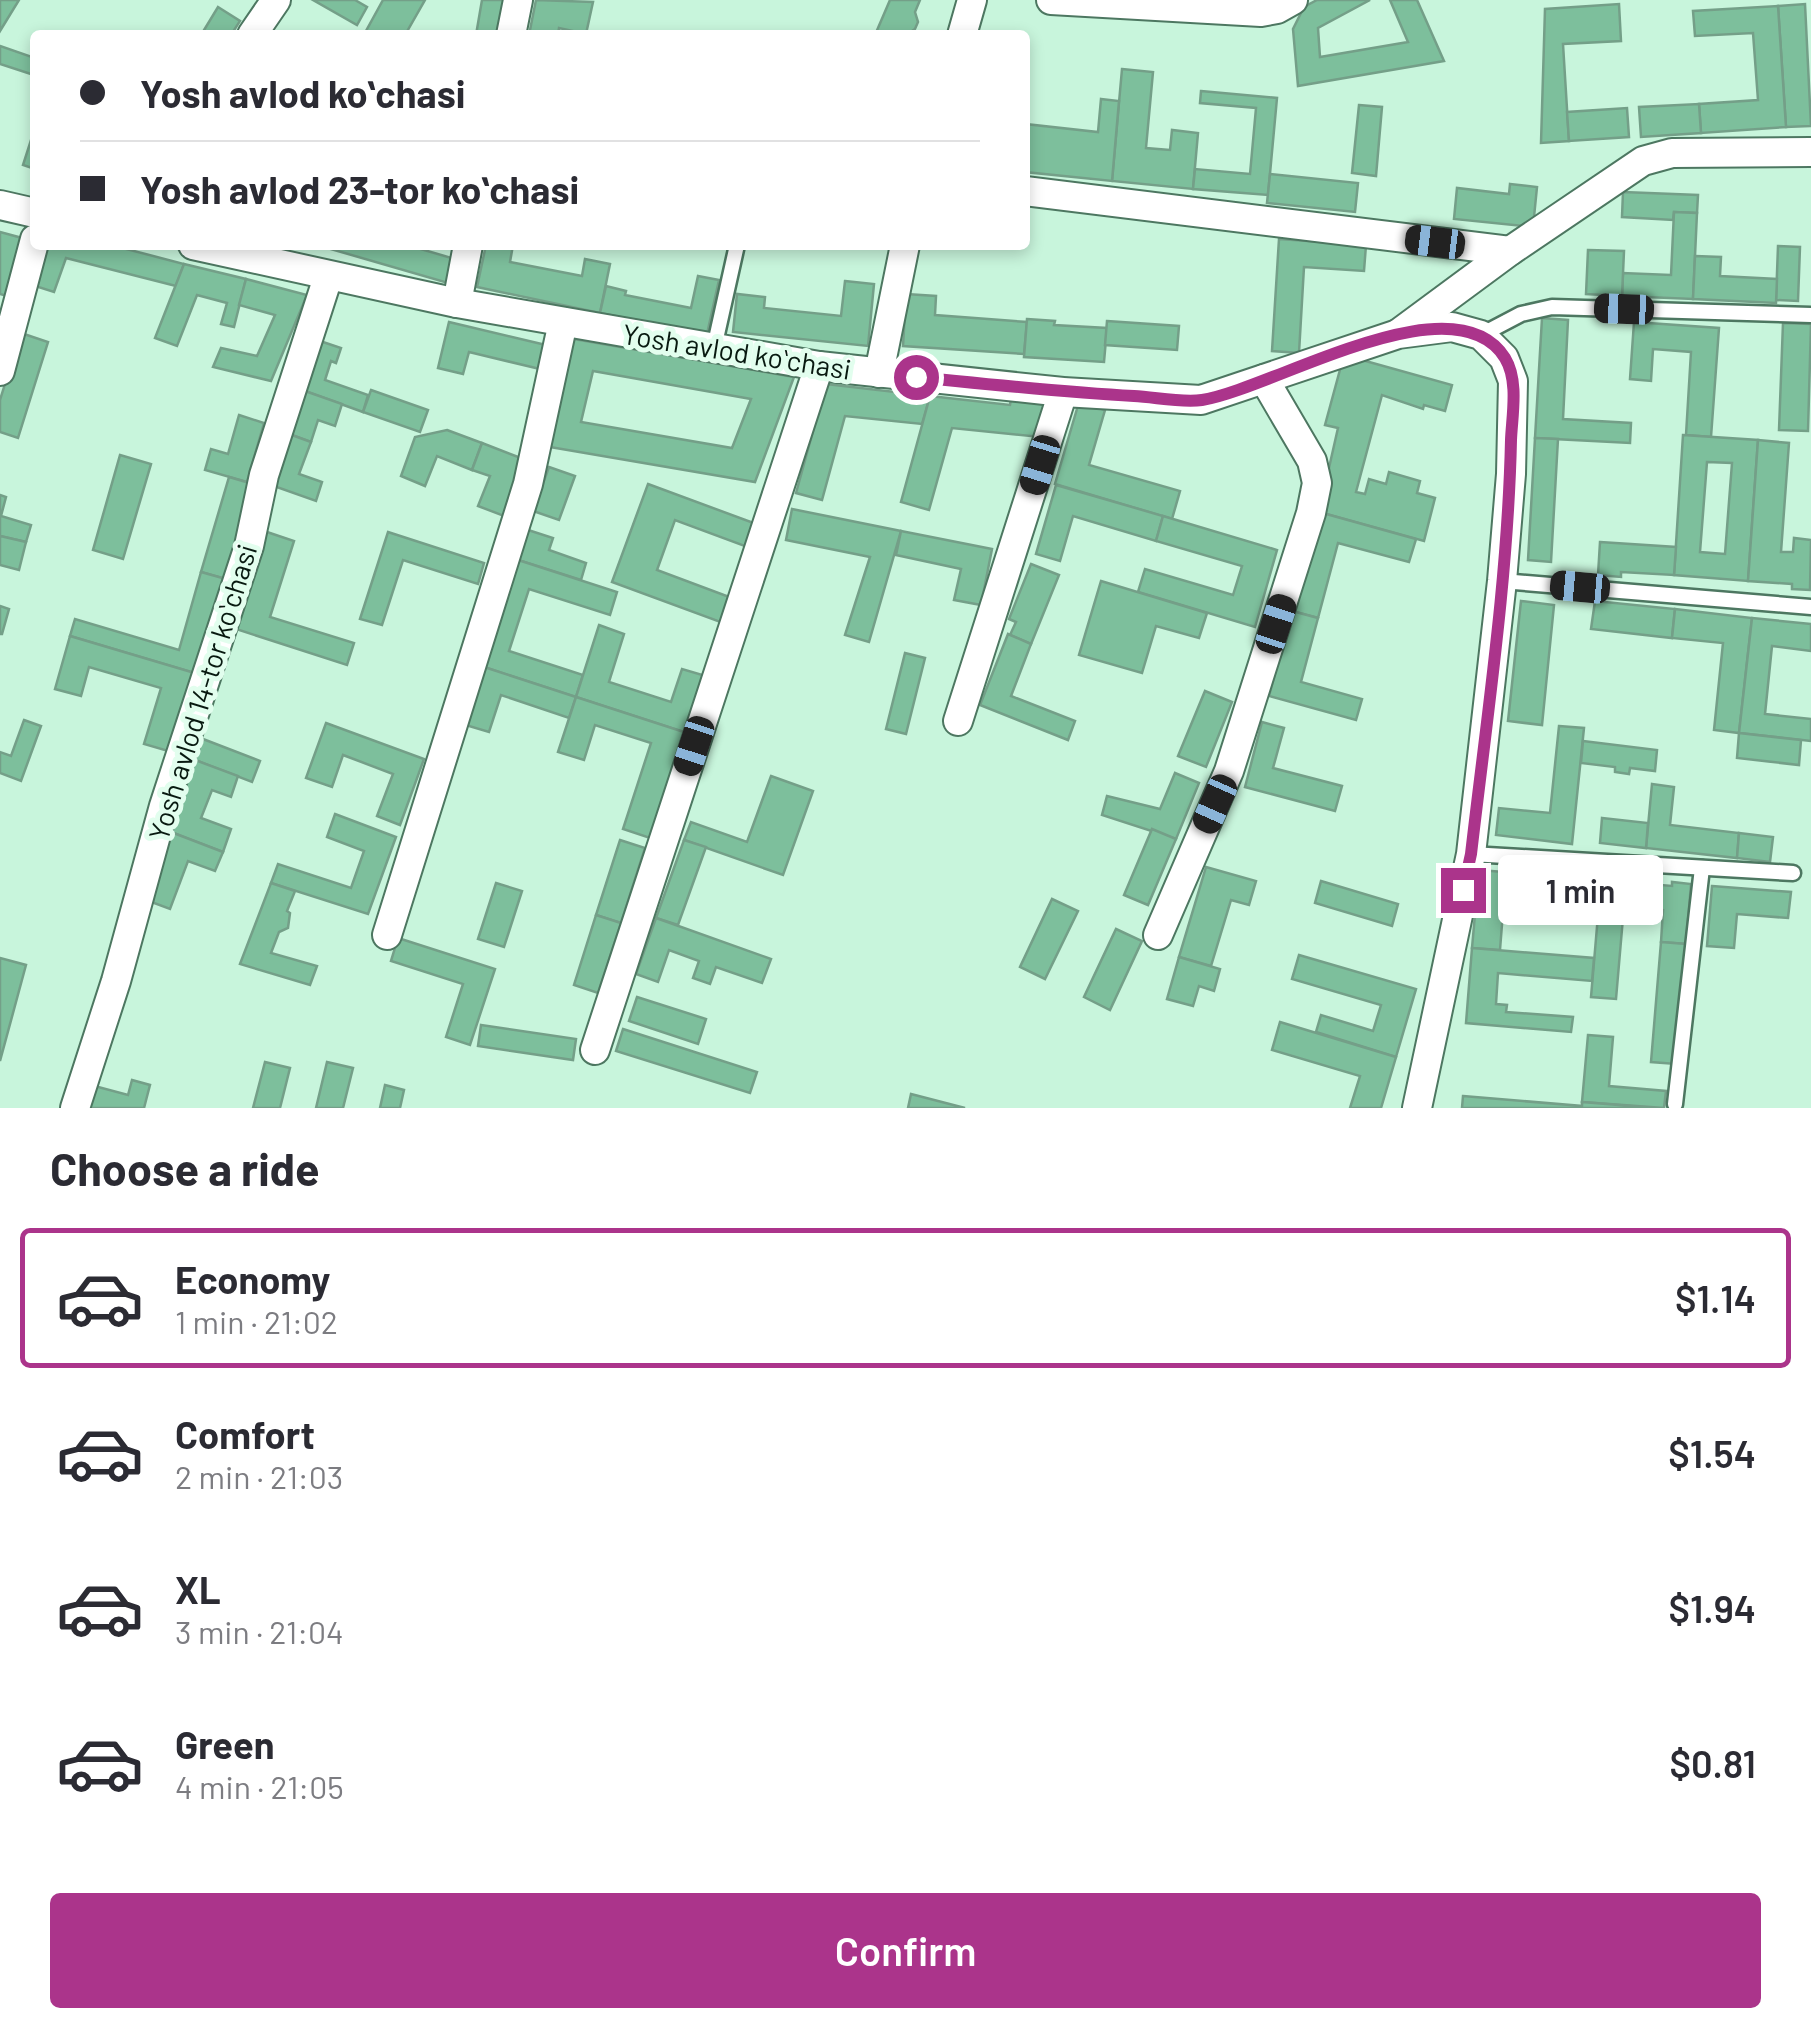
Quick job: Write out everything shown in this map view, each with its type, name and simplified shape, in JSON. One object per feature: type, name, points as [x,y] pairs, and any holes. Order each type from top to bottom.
[{"type":"street","points":[[255,30],[276,0]]},
{"type":"street","points":[[512,30],[518,0]]},
{"type":"street","points":[[963,30],[972,0]]},
{"type":"street","points":[[1052,0],[1262,12],[1293,0]]},
{"type":"street","points":[[1398,334],[1510,250],[1644,161],[1672,153],[1811,152]]},
{"type":"street","points":[[1030,192],[1510,250]]},
{"type":"street","points":[[0,205],[30,212]]},
{"type":"street","points":[[0,371],[32,250]]},
{"type":"street","name":"Yosh avlod koʻchasi","points":[[214,250],[456,303],[818,366],[1063,392],[1201,400],[1398,334]]},
{"type":"street","points":[[456,303],[467,250]]},
{"type":"street","points":[[878,373],[904,250]]},
{"type":"street","name":"Yosh avlod 14-tor koʻchasi","points":[[75,1108],[116,981],[164,806],[249,546],[264,475],[328,277]]},
{"type":"street","points":[[387,935],[528,484],[563,322]]},
{"type":"street","points":[[1398,334],[1452,327],[1482,336],[1504,358],[1513,381],[1502,581],[1471,854],[1418,1108]]},
{"type":"street","points":[[595,1050],[818,366]]},
{"type":"street","points":[[1158,935],[1229,770],[1314,498],[1312,461],[1264,379]]},
{"type":"street","points":[[958,721],[1063,392]]},
{"type":"lane","points":[[714,348],[735,250]]},
{"type":"lane","points":[[1482,336],[1521,314],[1552,307],[1811,316]]},
{"type":"lane","points":[[1502,581],[1811,607]]},
{"type":"lane","points":[[1471,854],[1793,873]]},
{"type":"lane","points":[[1675,1104],[1702,868]]},
{"type":"building","points":[[0,0],[19,0],[0,31]]},
{"type":"building","points":[[313,0],[355,0],[367,7],[357,25]]},
{"type":"building","points":[[383,0],[425,0],[408,30],[367,30]]},
{"type":"building","points":[[482,0],[509,0],[505,30],[477,30]]},
{"type":"building","points":[[536,0],[593,2],[587,30],[530,30]]},
{"type":"building","points":[[890,0],[920,0],[915,29],[877,30]]},
{"type":"building","points":[[1317,0],[1370,0],[1318,28],[1320,57],[1408,42],[1390,0],[1417,0],[1444,61],[1298,86],[1293,29],[1304,7]]},
{"type":"building","points":[[1619,4],[1621,41],[1563,44],[1569,141],[1541,143],[1545,9]]},
{"type":"building","points":[[1805,4],[1811,126],[1786,127],[1778,6]]},
{"type":"building","points":[[1778,6],[1786,127],[1701,133],[1699,104],[1758,100],[1753,33],[1695,36],[1693,11]]},
{"type":"building","points":[[218,7],[240,21],[234,30],[204,30]]},
{"type":"building","points":[[0,46],[30,56],[30,74],[0,64]]},
{"type":"building","points":[[1122,69],[1153,72],[1146,148],[1170,150],[1172,130],[1198,133],[1193,189],[1112,181]]},
{"type":"building","points":[[1201,91],[1277,98],[1268,195],[1193,189],[1195,169],[1250,174],[1256,108],[1200,103]]},
{"type":"building","points":[[1101,99],[1119,101],[1112,181],[1030,173],[1030,125],[1098,132]]},
{"type":"building","points":[[1699,104],[1701,133],[1641,137],[1639,107]]},
{"type":"building","points":[[1359,105],[1382,107],[1376,176],[1352,173]]},
{"type":"building","points":[[1627,108],[1629,137],[1569,141],[1567,112]]},
{"type":"building","points":[[30,143],[30,167],[23,165]]},
{"type":"building","points":[[1270,174],[1358,183],[1355,212],[1267,203]]},
{"type":"building","points":[[1510,184],[1537,187],[1533,227],[1454,219],[1457,188],[1509,194]]},
{"type":"building","points":[[1623,192],[1698,195],[1697,213],[1674,212],[1673,220],[1622,217]]},
{"type":"building","points":[[1674,212],[1697,213],[1693,299],[1622,296],[1623,273],[1671,275]]},
{"type":"building","points":[[0,232],[22,238],[7,296],[0,294]]},
{"type":"building","points":[[1279,239],[1366,245],[1364,271],[1304,267],[1299,353],[1272,351]]},
{"type":"building","points":[[1778,246],[1800,247],[1798,301],[1776,300]]},
{"type":"building","points":[[43,250],[130,250],[184,264],[176,286],[66,258],[54,292],[32,285]]},
{"type":"building","points":[[334,250],[424,250],[455,259],[448,283]]},
{"type":"building","points":[[485,250],[512,250],[510,262],[582,276],[585,259],[610,264],[600,313],[477,287]]},
{"type":"building","points":[[1588,250],[1624,251],[1622,296],[1586,294]]},
{"type":"building","points":[[1695,256],[1721,257],[1720,276],[1777,279],[1776,303],[1693,299]]},
{"type":"building","points":[[184,264],[246,279],[234,327],[221,324],[227,303],[197,295],[177,346],[155,338]]},
{"type":"building","points":[[698,276],[719,280],[707,334],[600,313],[606,286],[626,291],[625,295],[691,308]]},
{"type":"building","points":[[246,279],[307,295],[271,381],[213,367],[221,348],[257,356],[275,315],[239,305]]},
{"type":"building","points":[[845,281],[874,284],[868,346],[733,332],[737,294],[765,297],[764,308],[841,316]]},
{"type":"building","points":[[906,294],[936,296],[935,315],[1027,322],[1024,354],[903,346]]},
{"type":"building","points":[[1542,318],[1568,320],[1563,419],[1631,423],[1630,443],[1535,438]]},
{"type":"building","points":[[1027,319],[1107,328],[1104,362],[1024,357]]},
{"type":"building","points":[[1107,321],[1179,326],[1177,350],[1105,345]]},
{"type":"building","points":[[449,322],[550,346],[544,370],[469,352],[463,374],[438,368]]},
{"type":"building","points":[[1634,322],[1719,328],[1711,437],[1686,435],[1691,352],[1653,349],[1651,381],[1630,379]]},
{"type":"building","points":[[1783,323],[1811,324],[1808,431],[1779,430]]},
{"type":"building","points":[[21,333],[48,342],[18,438],[0,432],[0,400]]},
{"type":"building","points":[[568,338],[794,377],[755,482],[544,446]],"holes":[[[593,371],[751,399],[732,448],[581,422]]]},
{"type":"building","points":[[320,341],[341,348],[336,363],[331,361],[325,380],[368,395],[363,412],[302,390]]},
{"type":"building","points":[[1344,355],[1452,385],[1445,411],[1424,405],[1423,409],[1382,395],[1356,492],[1365,494],[1369,479],[1386,484],[1389,472],[1420,481],[1417,493],[1435,498],[1424,541],[1319,512],[1338,428],[1325,425]]},
{"type":"building","points":[[826,384],[930,396],[922,424],[845,416],[822,500],[796,493]]},
{"type":"building","points":[[371,390],[428,410],[420,432],[363,412]]},
{"type":"building","points":[[305,391],[342,404],[335,426],[318,420],[311,442],[289,434]]},
{"type":"building","points":[[930,396],[1010,405],[1011,399],[1044,402],[1040,437],[952,428],[929,510],[901,502]]},
{"type":"building","points":[[1079,402],[1105,410],[1089,465],[1180,491],[1172,519],[1055,484]]},
{"type":"building","points":[[239,415],[264,423],[247,482],[205,470],[211,449],[228,454]]},
{"type":"building","points":[[447,430],[482,443],[472,470],[437,456],[425,486],[401,476],[415,437]]},
{"type":"building","points":[[289,434],[311,442],[299,474],[322,482],[316,501],[271,485]]},
{"type":"building","points":[[1683,435],[1758,440],[1748,581],[1674,575]],"holes":[[[1707,462],[1732,463],[1725,554],[1700,552]]]},
{"type":"building","points":[[1535,438],[1558,439],[1551,562],[1528,560]]},
{"type":"building","points":[[1758,440],[1789,443],[1781,552],[1793,552],[1794,538],[1811,540],[1810,590],[1792,589],[1792,584],[1748,581]]},
{"type":"building","points":[[482,443],[526,460],[504,516],[478,506],[490,476],[472,470]]},
{"type":"building","points":[[120,455],[151,464],[123,559],[93,550]]},
{"type":"building","points":[[549,467],[575,476],[559,520],[533,511]]},
{"type":"building","points":[[229,477],[253,484],[226,579],[201,572]]},
{"type":"building","points":[[648,484],[759,525],[750,548],[675,520],[657,570],[732,598],[723,623],[612,582]]},
{"type":"building","points":[[1056,485],[1163,516],[1156,541],[1073,516],[1060,561],[1036,554]]},
{"type":"building","points":[[0,495],[6,497],[1,516],[31,525],[26,542],[0,536]]},
{"type":"building","points":[[792,509],[901,531],[869,642],[845,635],[870,557],[786,540]]},
{"type":"building","points":[[1319,512],[1416,539],[1409,562],[1338,543],[1318,618],[1292,611]]},
{"type":"building","points":[[1163,516],[1277,550],[1255,627],[1138,592],[1145,569],[1233,595],[1242,566],[1156,541]]},
{"type":"building","points":[[525,529],[553,538],[549,550],[586,563],[581,580],[515,559]]},
{"type":"building","points":[[901,531],[992,549],[981,605],[954,600],[961,569],[896,555]]},
{"type":"building","points":[[267,532],[294,541],[270,617],[354,643],[347,665],[236,629]]},
{"type":"building","points":[[388,532],[484,563],[478,584],[403,560],[382,625],[360,619]]},
{"type":"building","points":[[0,536],[26,542],[19,570],[0,565]]},
{"type":"building","points":[[1600,542],[1676,547],[1674,575],[1598,575]]},
{"type":"building","points":[[515,559],[617,592],[610,615],[529,589],[509,651],[583,675],[576,697],[481,666]]},
{"type":"building","points":[[1031,564],[1059,575],[1031,644],[1010,635],[1016,622],[1009,619]]},
{"type":"building","points":[[201,572],[226,579],[198,674],[70,636],[75,619],[179,650]]},
{"type":"building","points":[[1101,581],[1207,613],[1199,638],[1156,626],[1142,673],[1079,655]]},
{"type":"building","points":[[1521,601],[1554,605],[1542,725],[1508,721]]},
{"type":"building","points":[[1595,601],[1675,609],[1672,638],[1591,629]]},
{"type":"building","points":[[0,606],[9,609],[2,634],[0,634]]},
{"type":"building","points":[[1675,609],[1752,618],[1739,733],[1714,730],[1723,643],[1672,638]]},
{"type":"building","points":[[1292,611],[1318,618],[1301,682],[1362,699],[1356,720],[1269,696]]},
{"type":"building","points":[[1752,618],[1811,624],[1811,651],[1772,646],[1765,714],[1811,719],[1811,741],[1739,733]]},
{"type":"building","points":[[599,625],[624,634],[609,682],[671,702],[682,669],[706,676],[687,733],[576,697]]},
{"type":"building","points":[[1008,634],[1031,644],[1011,696],[1075,721],[1068,740],[980,705]]},
{"type":"building","points":[[70,636],[198,674],[175,753],[144,744],[161,688],[89,667],[81,696],[55,689]]},
{"type":"building","points":[[905,653],[925,658],[906,734],[886,729]]},
{"type":"building","points":[[481,666],[576,697],[569,718],[501,695],[489,732],[462,724]]},
{"type":"building","points":[[1205,691],[1232,702],[1206,767],[1178,756]]},
{"type":"building","points":[[576,697],[687,733],[653,839],[623,829],[651,743],[595,725],[584,760],[558,752]]},
{"type":"building","points":[[24,720],[41,726],[21,781],[0,773],[0,752],[11,756]]},
{"type":"building","points":[[1262,722],[1284,728],[1273,768],[1342,786],[1335,811],[1245,787]]},
{"type":"building","points":[[326,723],[424,759],[400,825],[377,816],[393,774],[343,755],[332,787],[306,778]]},
{"type":"building","points":[[1559,726],[1584,728],[1572,844],[1496,835],[1499,808],[1550,813]]},
{"type":"building","points":[[1739,733],[1801,740],[1799,765],[1737,758]]},
{"type":"building","points":[[203,739],[260,761],[252,782],[195,760]]},
{"type":"building","points":[[1583,741],[1657,750],[1655,771],[1630,768],[1629,774],[1615,772],[1615,767],[1581,763]]},
{"type":"building","points":[[195,760],[238,776],[231,797],[212,790],[201,818],[231,829],[223,852],[168,831]]},
{"type":"building","points":[[1175,773],[1199,783],[1176,839],[1102,815],[1107,796],[1160,809]]},
{"type":"building","points":[[771,776],[813,791],[783,875],[684,840],[691,822],[747,842]]},
{"type":"building","points":[[1652,784],[1674,787],[1670,825],[1739,833],[1737,858],[1646,848]]},
{"type":"building","points":[[335,814],[396,837],[368,914],[271,883],[278,864],[351,888],[364,851],[327,837]]},
{"type":"building","points":[[1602,818],[1648,823],[1646,848],[1600,843]]},
{"type":"building","points":[[1152,829],[1176,839],[1148,905],[1124,895]]},
{"type":"building","points":[[171,832],[223,852],[215,871],[188,861],[170,909],[146,900]]},
{"type":"building","points":[[1739,833],[1773,837],[1770,862],[1737,858]]},
{"type":"building","points":[[620,840],[645,848],[621,923],[596,915]]},
{"type":"building","points":[[684,840],[706,847],[678,925],[656,918]]},
{"type":"building","points":[[1206,867],[1256,881],[1249,905],[1231,900],[1211,966],[1179,957]]},
{"type":"building","points":[[1479,870],[1601,880],[1598,907],[1504,899],[1500,950],[1472,948]]},
{"type":"building","points":[[1601,880],[1691,884],[1686,944],[1661,942],[1663,910],[1624,906],[1616,999],[1591,997]]},
{"type":"building","points":[[1321,881],[1398,904],[1392,926],[1315,903]]},
{"type":"building","points":[[271,883],[295,891],[287,911],[288,928],[279,932],[271,953],[317,966],[310,985],[240,964]]},
{"type":"building","points":[[496,883],[522,891],[504,947],[478,939]]},
{"type":"building","points":[[1712,886],[1791,892],[1788,918],[1737,914],[1734,948],[1707,946]]},
{"type":"building","points":[[1052,899],[1078,911],[1045,979],[1020,967]]},
{"type":"building","points":[[596,915],[621,923],[598,993],[574,985]]},
{"type":"building","points":[[656,918],[771,959],[762,983],[716,967],[710,984],[693,978],[699,961],[669,950],[658,982],[636,974]]},
{"type":"building","points":[[1116,929],[1142,941],[1110,1010],[1084,997]]},
{"type":"building","points":[[398,938],[495,969],[470,1045],[446,1037],[463,984],[391,961]]},
{"type":"building","points":[[1661,942],[1686,944],[1676,1064],[1651,1062]]},
{"type":"building","points":[[1472,948],[1594,958],[1592,981],[1498,973],[1496,1004],[1507,1005],[1506,1012],[1573,1017],[1571,1032],[1466,1023]]},
{"type":"building","points":[[1299,955],[1416,989],[1396,1057],[1316,1032],[1321,1015],[1373,1031],[1381,1005],[1292,979]]},
{"type":"building","points":[[1179,957],[1220,969],[1214,991],[1199,986],[1193,1006],[1167,999]]},
{"type":"building","points":[[0,958],[26,965],[0,1061]]},
{"type":"building","points":[[637,997],[706,1019],[698,1044],[629,1021]]},
{"type":"building","points":[[1280,1022],[1396,1057],[1381,1108],[1350,1108],[1360,1076],[1272,1050]]},
{"type":"building","points":[[481,1025],[576,1039],[573,1060],[478,1046]]},
{"type":"building","points":[[623,1029],[757,1072],[750,1093],[616,1051]]},
{"type":"building","points":[[1588,1035],[1613,1037],[1609,1086],[1666,1091],[1664,1108],[1582,1102]]},
{"type":"building","points":[[265,1062],[290,1068],[280,1108],[253,1108]]},
{"type":"building","points":[[327,1062],[353,1068],[343,1108],[316,1108]]},
{"type":"building","points":[[132,1080],[150,1085],[144,1108],[86,1108],[91,1085],[128,1095]]},
{"type":"building","points":[[385,1085],[404,1090],[400,1108],[380,1108]]},
{"type":"building","points":[[911,1094],[965,1108],[908,1108]]},
{"type":"building","points":[[1463,1096],[1582,1106],[1582,1108],[1462,1108]]},
{"type":"building","points":[[1582,1102],[1655,1108],[1582,1108]]},
{"type":"route","points":[[916,377],[1063,392],[1201,400],[1398,334],[1452,327],[1482,336],[1504,358],[1513,381],[1510,474],[1502,581],[1471,854],[1463,890]]}]
